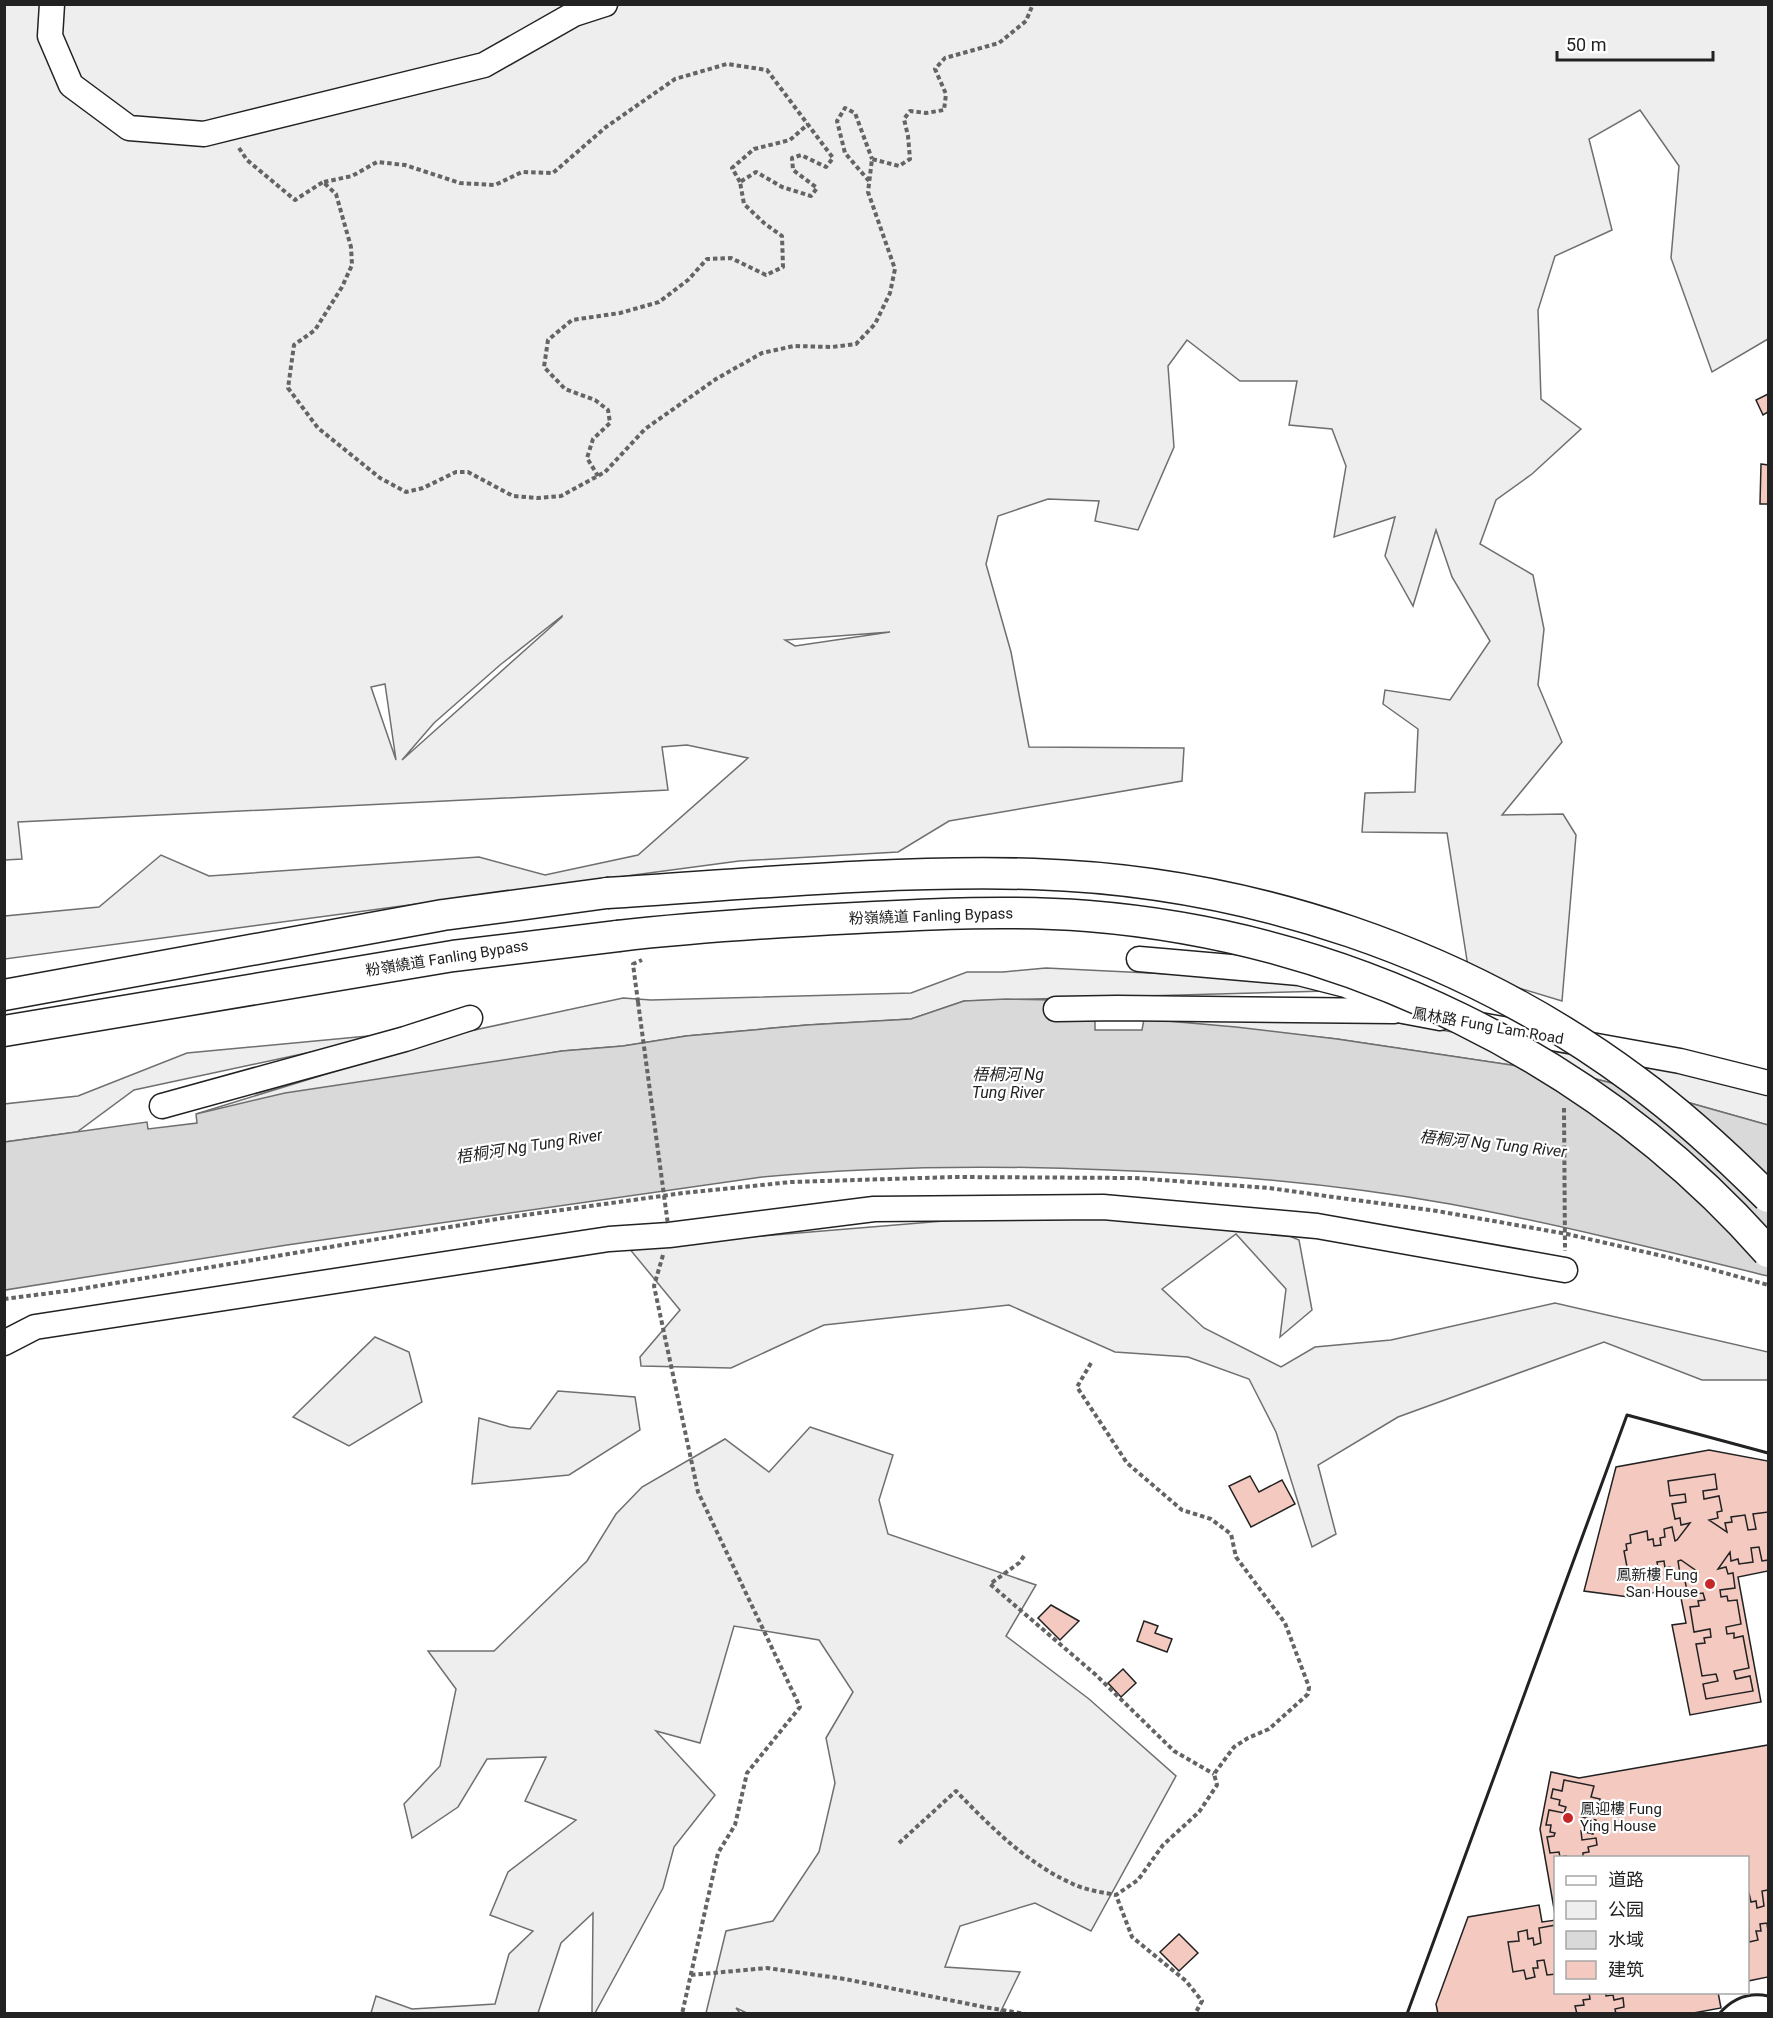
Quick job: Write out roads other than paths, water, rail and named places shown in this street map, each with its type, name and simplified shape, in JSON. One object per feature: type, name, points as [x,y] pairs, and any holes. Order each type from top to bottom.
[{"type":"main road","points":[[4,995],[443,915],[607,893],[921,875],[1024,874],[1094,878],[1211,894],[1267,907],[1372,939],[1435,964],[1491,991],[1543,1020],[1637,1081],[1690,1124],[1768,1197]]},
{"type":"main road","name":"粉嶺繞道 Fanling Bypass","points":[[4,1031],[453,956],[677,929],[962,913],[1038,914],[1140,922],[1195,930],[1304,957],[1368,978],[1478,1026],[1548,1066],[1617,1112],[1668,1152],[1712,1192],[1768,1252]]},
{"type":"lane","points":[[52,4],[50,36],[71,85],[129,128],[204,134],[484,65],[574,14],[605,4]]},
{"type":"lane","name":"鳳林路 Fung Lam Road","points":[[1139,959],[1299,973],[1346,985],[1403,1011],[1680,1060],[1768,1083]]},
{"type":"lane","points":[[1056,1010],[1117,1008],[1403,1011]]},
{"type":"lane","points":[[162,1106],[405,1040],[470,1018]]},
{"type":"lane","points":[[4,1343],[35,1327],[668,1230],[874,1209],[1103,1207],[1317,1226],[1565,1261]]},
{"type":"water","name":"梧桐河 Ng Tung River","points":[[1054,1000],[1095,1016],[1095,1030],[1142,1030],[1144,1019],[1236,1027],[1337,1039],[1584,1076],[1768,1125],[1768,1276],[1530,1220],[1450,1204],[1365,1191],[1194,1174],[1066,1168],[979,1167],[892,1169],[762,1177],[287,1245],[5,1290],[5,1142],[147,1122],[148,1129],[197,1123],[196,1114],[285,1093],[562,1051],[623,1046],[686,1036],[807,1025],[911,1019],[964,1001]]},
{"type":"place","name":"鳳新樓 Fung San House","points":[[1710,1584]]},
{"type":"place","name":"鳳迎樓 Fung Ying House","points":[[1568,1818]]}]
